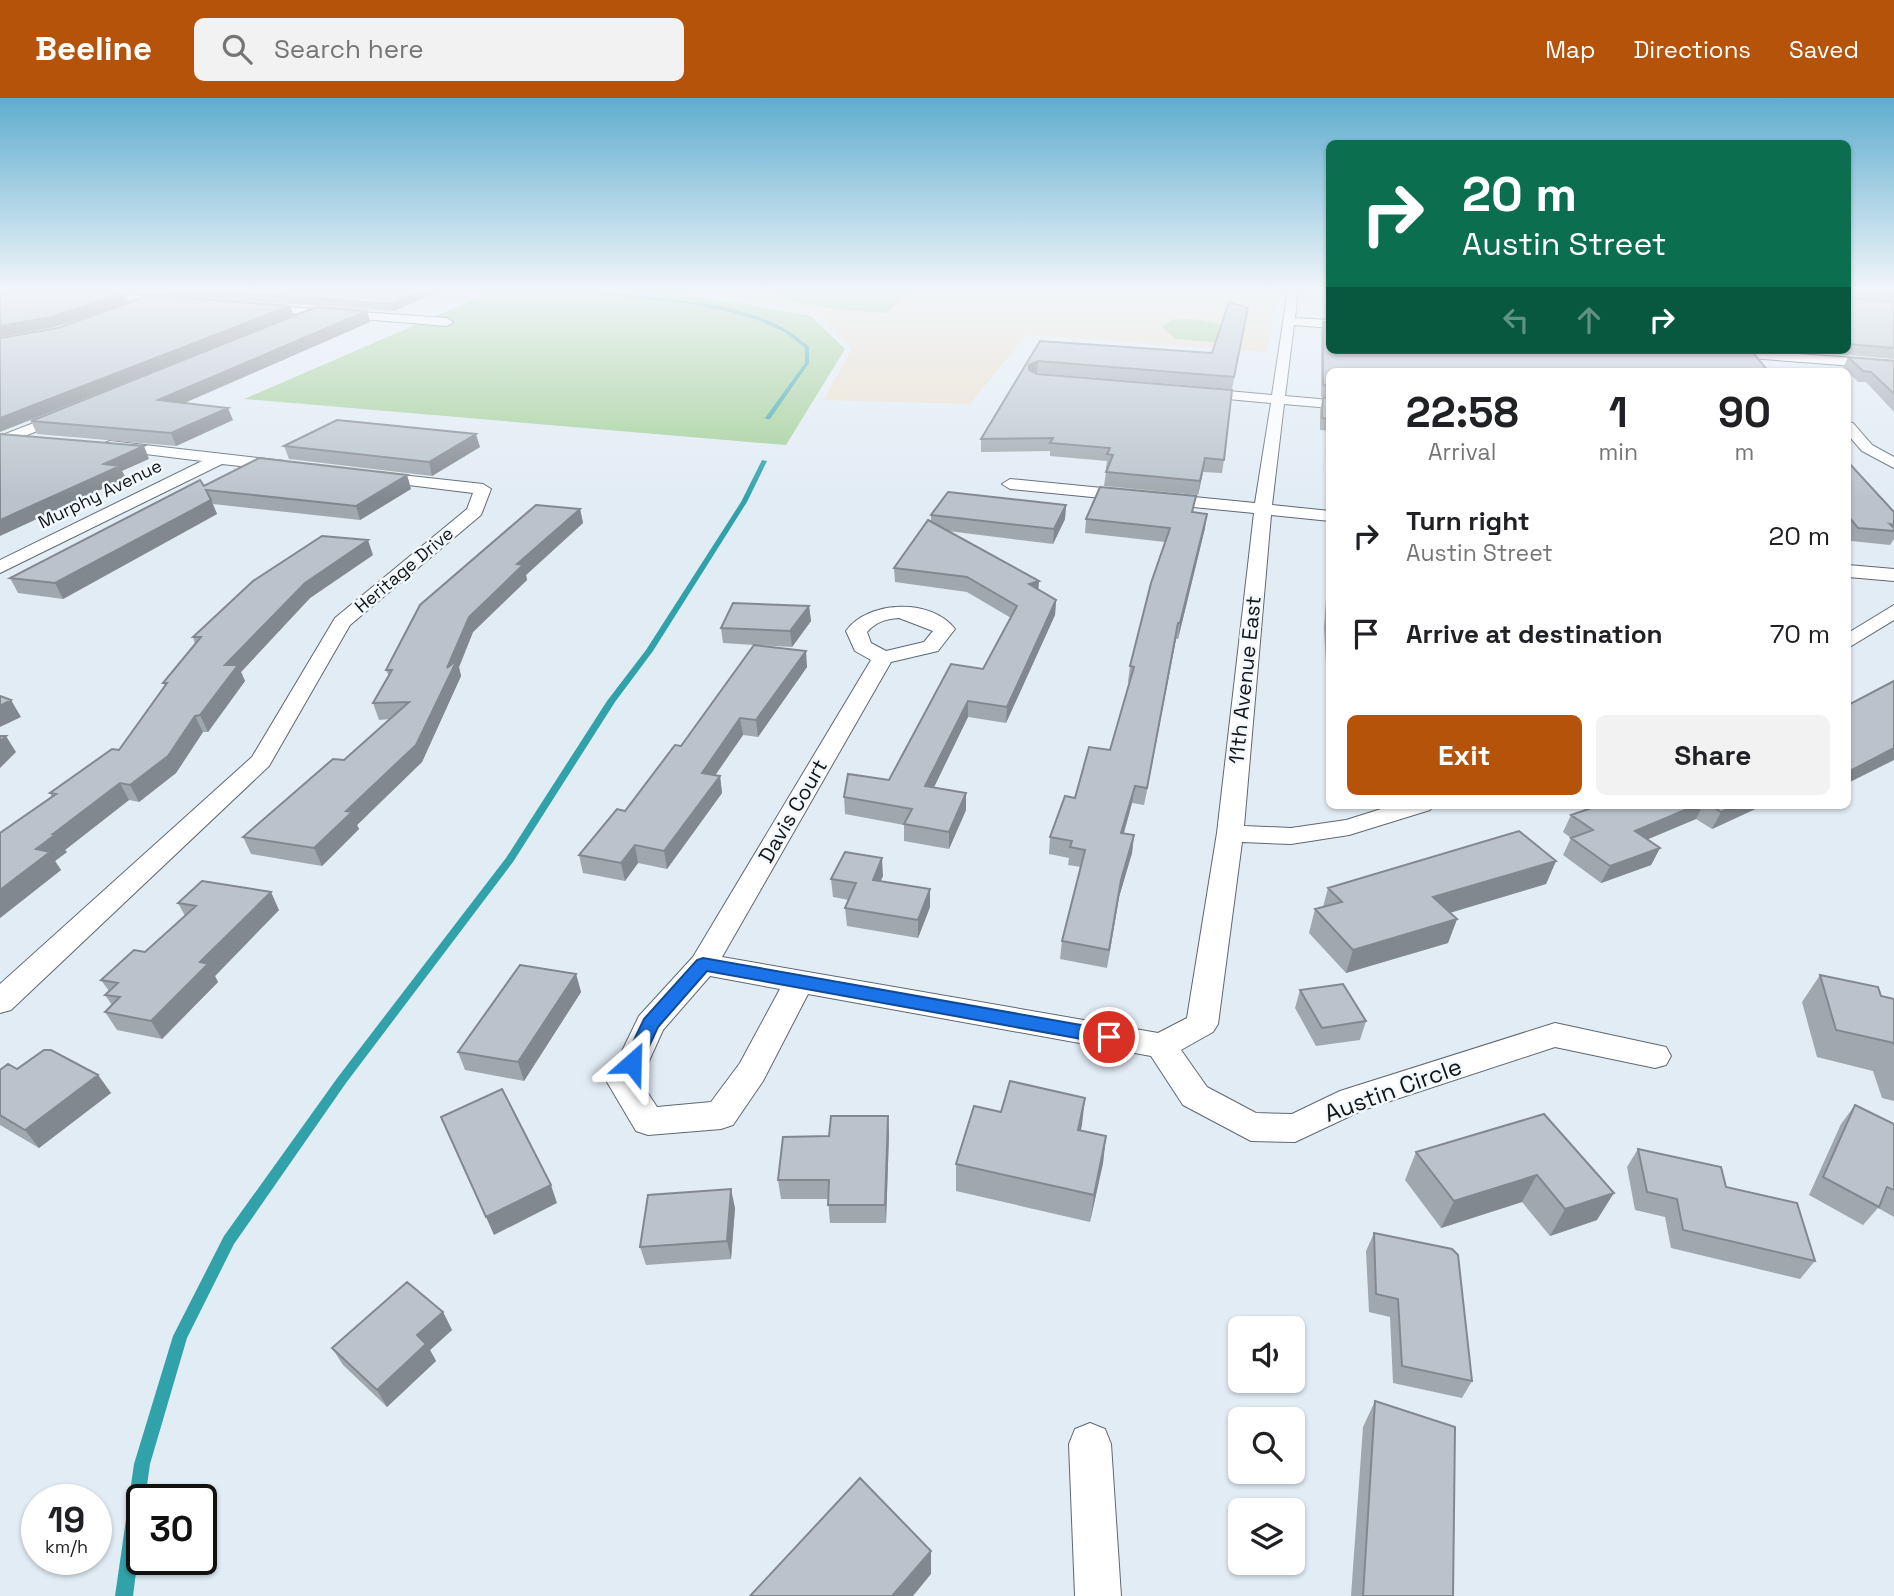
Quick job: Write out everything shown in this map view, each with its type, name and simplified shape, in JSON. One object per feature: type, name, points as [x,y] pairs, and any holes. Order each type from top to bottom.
[{"type":"street","name":"11th Avenue East","points":[[1161,1046],[1202,1024],[1230,833],[1263,509],[1283,360]]},
{"type":"street","points":[[1848,360],[1894,365]]},
{"type":"street","points":[[1184,391],[1326,404]]},
{"type":"street","points":[[2,440],[80,409]]},
{"type":"street","points":[[1851,429],[1867,448],[1894,463]]},
{"type":"street","points":[[2,440],[55,442]]},
{"type":"street","points":[[94,444],[302,468]]},
{"type":"street","points":[[1851,446],[1867,448]]},
{"type":"street","name":"Murphy Avenue","points":[[0,567],[219,459]]},
{"type":"street","name":"Heritage Drive","points":[[0,1002],[261,761],[342,622],[475,511],[483,489],[356,475]]},
{"type":"street","points":[[1010,484],[1326,516]]},
{"type":"street","points":[[1851,571],[1894,575]]},
{"type":"street","points":[[1851,640],[1894,611]]},
{"type":"street","name":"Davis Court","points":[[798,983],[752,1072],[722,1115],[648,1121],[623,1082],[650,1024],[703,964],[883,658]]},
{"type":"street","points":[[1230,833],[1291,836],[1349,827],[1408,809]]},
{"type":"street","points":[[703,964],[1161,1046]]},
{"type":"street","name":"Austin Circle","points":[[1161,1046],[1195,1096],[1251,1128],[1295,1128],[1352,1100],[1555,1035],[1655,1056]]},
{"type":"street","points":[[1090,1444],[1098,1596]]},
{"type":"shaded area","points":[[846,360],[1006,360],[970,404],[823,400]]},
{"type":"green space","points":[[334,360],[838,360],[786,445],[244,399]]},
{"type":"building","points":[[0,360],[150,360],[0,418]]},
{"type":"building","points":[[184,360],[252,360],[158,400],[228,408],[171,433],[31,421]]},
{"type":"building","points":[[1029,360],[1237,360],[1234,377],[1038,361],[1029,365],[1029,370],[1037,374],[1232,390],[1224,460],[1205,458],[1200,481],[1106,472],[1113,455],[1107,454],[1110,448],[1050,443],[1053,438],[981,439]]},
{"type":"building","points":[[1323,360],[1759,360],[1766,368],[1326,368],[1326,385],[1323,385]]},
{"type":"building","points":[[1851,360],[1894,361],[1894,394],[1871,372],[1863,371]]},
{"type":"building","points":[[1323,398],[1326,398],[1326,418],[1322,418]]},
{"type":"building","points":[[337,420],[476,434],[429,462],[284,446]]},
{"type":"building","points":[[0,434],[144,446],[104,464],[120,466],[0,520]]},
{"type":"building","points":[[259,458],[407,475],[356,506],[206,490],[211,500],[55,583],[10,578],[200,480],[204,486]]},
{"type":"building","points":[[1851,465],[1894,512],[1894,525],[1890,524],[1894,531],[1858,528],[1851,520]]},
{"type":"building","points":[[1100,487],[1196,496],[1192,512],[1207,514],[1178,623],[1147,788],[1135,786],[1121,833],[1134,835],[1121,880],[1109,950],[1062,941],[1085,850],[1070,847],[1072,841],[1050,837],[1065,796],[1075,798],[1089,747],[1110,750],[1134,667],[1130,666],[1151,583],[1170,528],[1086,519]]},
{"type":"building","points":[[948,492],[1066,505],[1054,529],[931,515]]},
{"type":"building","points":[[536,505],[580,509],[517,564],[523,565],[469,617],[447,668],[457,660],[416,745],[346,811],[352,812],[314,848],[243,837],[333,759],[344,760],[409,702],[373,703],[392,670],[386,670],[420,605]]},
{"type":"building","points":[[928,520],[1039,581],[1029,584],[1056,600],[1007,707],[968,701],[925,786],[966,793],[949,832],[904,824],[912,809],[844,797],[848,774],[889,780],[951,664],[983,669],[1017,606],[967,577],[894,568]]},
{"type":"building","points":[[322,536],[368,540],[305,583],[225,665],[238,665],[200,715],[195,716],[168,756],[130,785],[120,783],[53,834],[56,834],[36,849],[50,852],[0,890],[0,833],[56,794],[50,793],[112,749],[119,750],[167,683],[163,683],[201,637],[193,637],[253,581]]},
{"type":"building","points":[[733,603],[809,606],[790,631],[721,628]]},
{"type":"building","points":[[754,645],[806,651],[756,720],[740,718],[702,773],[720,776],[664,851],[635,845],[621,863],[579,855],[617,809],[625,811],[675,745],[681,746]]},
{"type":"building","points":[[1894,681],[1894,748],[1851,770],[1851,703]]},
{"type":"building","points":[[0,696],[11,700],[0,706]]},
{"type":"building","points":[[1588,809],[1687,809],[1635,831],[1660,848],[1610,866],[1571,838],[1593,830],[1571,815]]},
{"type":"building","points":[[1519,831],[1556,861],[1433,897],[1457,919],[1353,950],[1315,909],[1342,902],[1328,888]]},
{"type":"building","points":[[845,852],[882,858],[873,880],[930,889],[918,920],[845,908],[856,883],[831,879]]},
{"type":"building","points":[[202,881],[271,892],[200,962],[208,964],[151,1021],[105,1012],[120,997],[105,995],[118,983],[101,980],[134,950],[145,952],[196,906],[178,903]]},
{"type":"building","points":[[520,965],[576,974],[518,1062],[458,1052]]},
{"type":"building","points":[[1820,975],[1878,987],[1881,996],[1894,999],[1894,1043],[1836,1030]]},
{"type":"building","points":[[1343,984],[1366,1021],[1322,1028],[1300,990]]},
{"type":"building","points":[[44,1050],[51,1050],[98,1075],[25,1130],[0,1115],[0,1070],[8,1064],[17,1069]]},
{"type":"building","points":[[1010,1081],[1085,1098],[1078,1130],[1106,1136],[1094,1195],[956,1164],[974,1106],[1001,1112]]},
{"type":"building","points":[[502,1089],[551,1185],[486,1217],[441,1117]]},
{"type":"building","points":[[1855,1105],[1894,1124],[1894,1190],[1887,1187],[1879,1207],[1823,1177]]},
{"type":"building","points":[[1544,1114],[1614,1193],[1565,1209],[1537,1175],[1454,1201],[1416,1152]]},
{"type":"building","points":[[831,1116],[888,1116],[885,1205],[828,1205],[829,1180],[778,1180],[783,1137],[829,1136]]},
{"type":"building","points":[[1638,1149],[1721,1167],[1726,1187],[1797,1203],[1815,1261],[1683,1230],[1677,1199],[1647,1192]]},
{"type":"building","points":[[731,1189],[727,1241],[640,1247],[648,1195]]},
{"type":"building","points":[[1374,1233],[1452,1249],[1458,1255],[1472,1381],[1402,1366],[1398,1299],[1376,1294]]},
{"type":"building","points":[[407,1282],[443,1312],[417,1335],[426,1344],[377,1390],[332,1348]]},
{"type":"building","points":[[1375,1401],[1455,1427],[1453,1596],[1363,1596]]},
{"type":"building","points":[[860,1478],[931,1551],[892,1596],[750,1596]]},
{"type":"waterway","points":[[768,418],[807,360]]},
{"type":"waterway","points":[[124,1596],[142,1464],[180,1336],[229,1240],[342,1080],[510,860],[611,701],[649,651],[744,502],[764,461]]},
{"type":"route","points":[[632,1063],[650,1024],[703,964],[1109,1037]]}]
